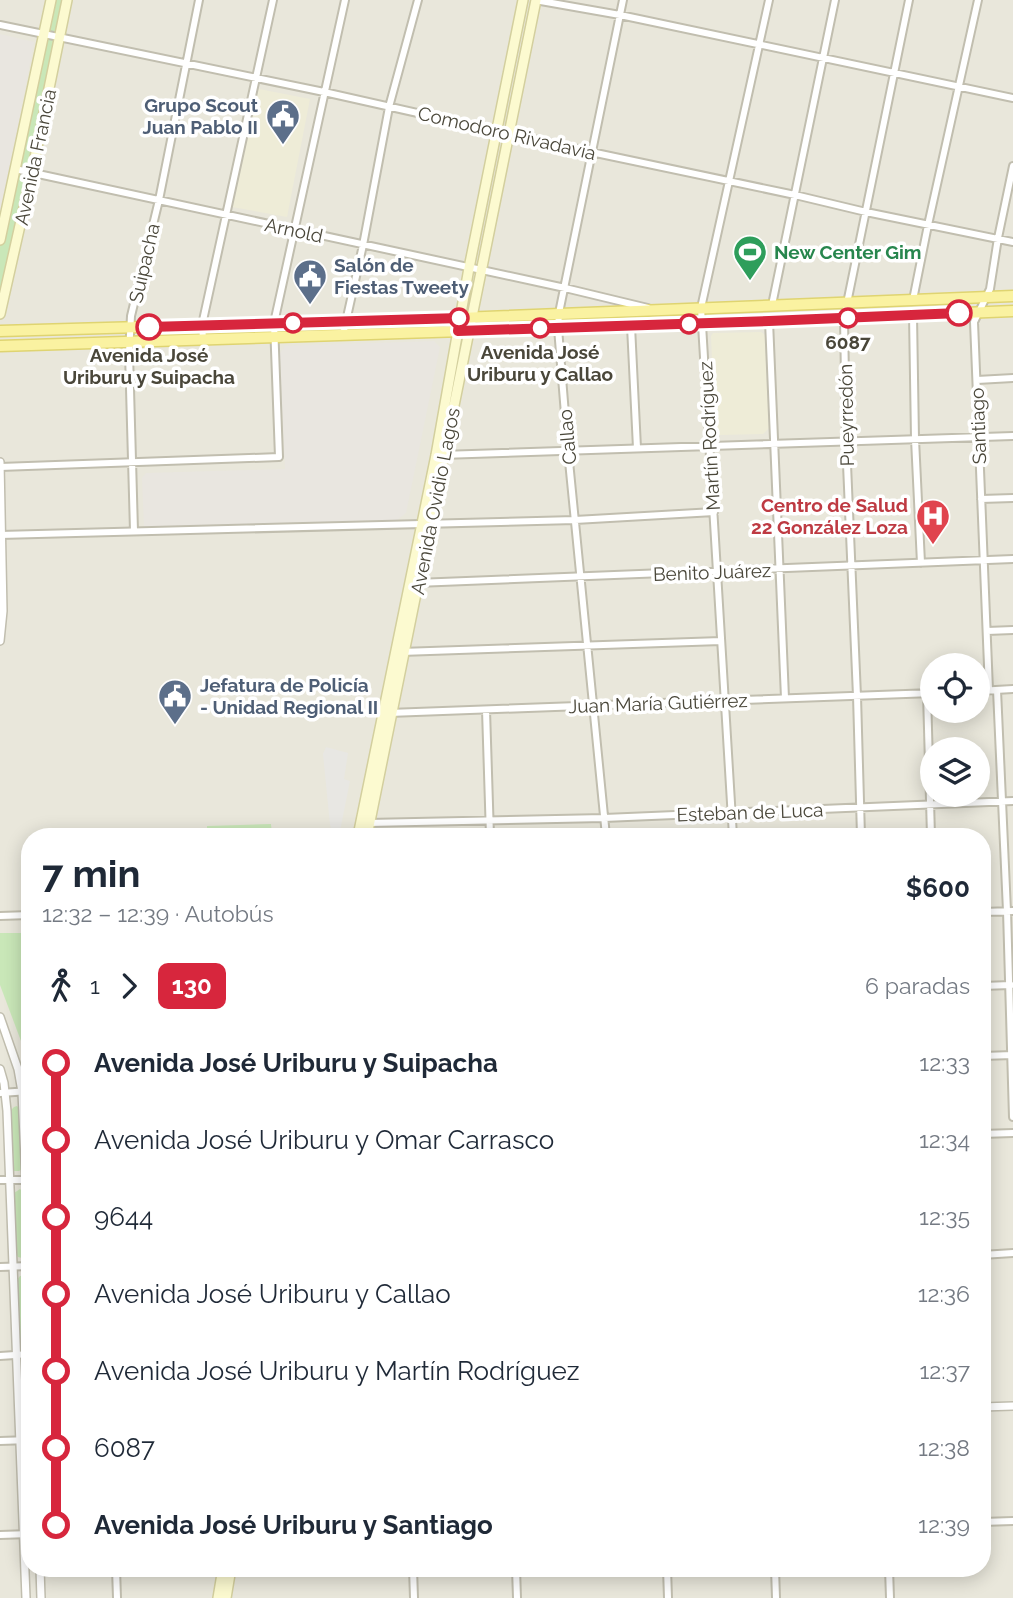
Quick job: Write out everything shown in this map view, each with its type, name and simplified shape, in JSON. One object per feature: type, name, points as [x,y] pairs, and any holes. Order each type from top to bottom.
[{"type":"main road","name":"Avenida Francia","points":[[0,240],[51,0]]},
{"type":"main road","name":"Avenida Francia","points":[[0,314],[67,0]]},
{"type":"main road","name":"Avenida Ovidio Lagos","points":[[362,828],[440,455],[470,331],[466,318],[469,268],[523,0]]},
{"type":"main road","name":"Avenida Ovidio Lagos","points":[[440,455],[458,331],[466,318],[481,270],[536,0]]},
{"type":"main road","points":[[0,331],[466,318],[1013,296]]},
{"type":"main road","points":[[0,346],[1013,311]]},
{"type":"main road","name":"Avenida Ovidio Lagos","points":[[365,823],[366,828]]},
{"type":"main road","points":[[218,1598],[222,1577]]},
{"type":"main road","points":[[226,1598],[230,1577]]},
{"type":"street","name":"Suipacha","points":[[134,531],[131,316],[159,200],[200,0]]},
{"type":"street","points":[[203,340],[202,325],[273,0]]},
{"type":"street","points":[[0,641],[3,620],[0,466],[279,457],[274,323],[345,0]]},
{"type":"street","points":[[343,335],[389,107],[418,0]]},
{"type":"street","points":[[536,0],[620,15],[1013,98]]},
{"type":"street","name":"Callao","points":[[605,828],[558,328],[623,0]]},
{"type":"street","name":"Martín Rodríguez","points":[[733,828],[701,307],[769,0]]},
{"type":"street","points":[[772,305],[835,0]]},
{"type":"street","name":"Pueyrredón","points":[[861,828],[844,318],[909,0]]},
{"type":"street","points":[[914,300],[978,0]]},
{"type":"street","name":"Comodoro Rivadavia","points":[[0,25],[1013,242]]},
{"type":"street","name":"Santiago","points":[[1013,166],[990,289],[974,322],[987,631],[1010,911],[1013,1117]]},
{"type":"street","name":"Arnold","points":[[15,169],[654,309]]},
{"type":"street","points":[[914,315],[915,439],[921,563]]},
{"type":"street","points":[[769,321],[785,698]]},
{"type":"street","points":[[631,326],[637,448]]},
{"type":"street","points":[[976,380],[1013,378]]},
{"type":"street","points":[[440,455],[1013,436]]},
{"type":"street","points":[[981,499],[1013,498]]},
{"type":"street","points":[[1,535],[575,520],[714,512]]},
{"type":"street","name":"Benito Juárez","points":[[415,583],[1013,559]]},
{"type":"street","points":[[987,631],[1013,630]]},
{"type":"street","points":[[400,652],[721,641]]},
{"type":"street","points":[[990,690],[1013,690]]},
{"type":"street","name":"Juan María Gutiérrez","points":[[387,713],[920,693]]},
{"type":"street","points":[[486,710],[491,828]]},
{"type":"street","name":"Esteban de Luca","points":[[990,802],[1013,802]]},
{"type":"street","name":"Esteban de Luca","points":[[365,823],[604,818],[920,805]]},
{"type":"street","points":[[930,807],[931,828]]},
{"type":"street","points":[[991,912],[1010,911]]},
{"type":"street","points":[[0,916],[21,915]]},
{"type":"street","points":[[991,986],[1011,985]]},
{"type":"street","points":[[0,1017],[21,1078]]},
{"type":"street","points":[[991,1056],[1012,1055]]},
{"type":"street","points":[[0,1069],[10,1180],[21,1454]]},
{"type":"street","points":[[3,1092],[21,1092]]},
{"type":"street","points":[[991,1134],[1013,1133]]},
{"type":"street","points":[[0,1181],[21,1180]]},
{"type":"street","points":[[991,1255],[1013,1254]]},
{"type":"street","points":[[0,1267],[21,1266]]},
{"type":"street","points":[[0,1356],[21,1355]]},
{"type":"street","points":[[991,1407],[1013,1406]]},
{"type":"street","points":[[0,1441],[20,1441]]},
{"type":"street","points":[[991,1522],[1013,1521]]},
{"type":"street","points":[[0,1535],[21,1534]]},
{"type":"street","points":[[26,1577],[26,1598]]},
{"type":"street","points":[[40,1577],[41,1598]]},
{"type":"street","points":[[116,1577],[117,1598]]},
{"type":"street","points":[[413,1577],[414,1598]]},
{"type":"street","points":[[516,1577],[517,1598]]},
{"type":"street","points":[[667,1577],[668,1598]]},
{"type":"street","points":[[775,1577],[776,1598]]},
{"type":"street","points":[[889,1577],[890,1598]]},
{"type":"shaded area","points":[[0,0],[1013,0],[1013,1598],[0,1598]]},
{"type":"shaded area","points":[[0,34],[34,42],[0,220]]},
{"type":"shaded area","points":[[254,88],[310,99],[287,217],[232,207]]},
{"type":"shaded area","points":[[761,332],[765,335],[769,428],[763,434],[719,435],[715,432],[711,336],[713,333]]},
{"type":"shaded area","points":[[434,341],[440,347],[406,513],[397,520],[144,528],[142,478],[146,473],[285,469],[280,353],[285,346]]},
{"type":"shaded area","points":[[326,747],[348,753],[344,779],[350,781],[341,828],[331,828],[330,825],[323,754]]},
{"type":"green space","points":[[51,0],[67,0],[0,314],[0,240]]},
{"type":"green space","points":[[271,824],[271,828],[207,828]]},
{"type":"green space","points":[[0,933],[21,933],[21,1041],[0,985]]},
{"type":"green space","points":[[17,1106],[21,1110],[19,1171],[14,1171],[13,1167],[11,1110]]},
{"type":"green space","points":[[21,1190],[21,1258],[16,1254],[14,1193]]},
{"type":"green space","points":[[21,1276],[21,1343],[19,1342],[17,1280]]},
{"type":"green space","points":[[21,1365],[21,1408],[19,1367]]},
{"type":"bus line","name":"130","points":[[149,327],[460,318],[458,331],[959,313]]},
{"type":"place","name":"Grupo Scout Juan Pablo II","points":[[283,146]]},
{"type":"place","name":"New Center Gim","points":[[750,282]]},
{"type":"place","name":"Salón de Fiestas Tweety","points":[[310,306]]},
{"type":"place","name":"6087","points":[[848,318]]},
{"type":"place","name":"Avenida José Uriburu y Suipacha","points":[[149,327]]},
{"type":"place","name":"Avenida José Uriburu y Callao","points":[[540,328]]},
{"type":"place","name":"Centro de Salud 22 González Loza","points":[[933,546]]},
{"type":"place","name":"Jefatura de Policía - Unidad Regional II","points":[[175,726]]}]
